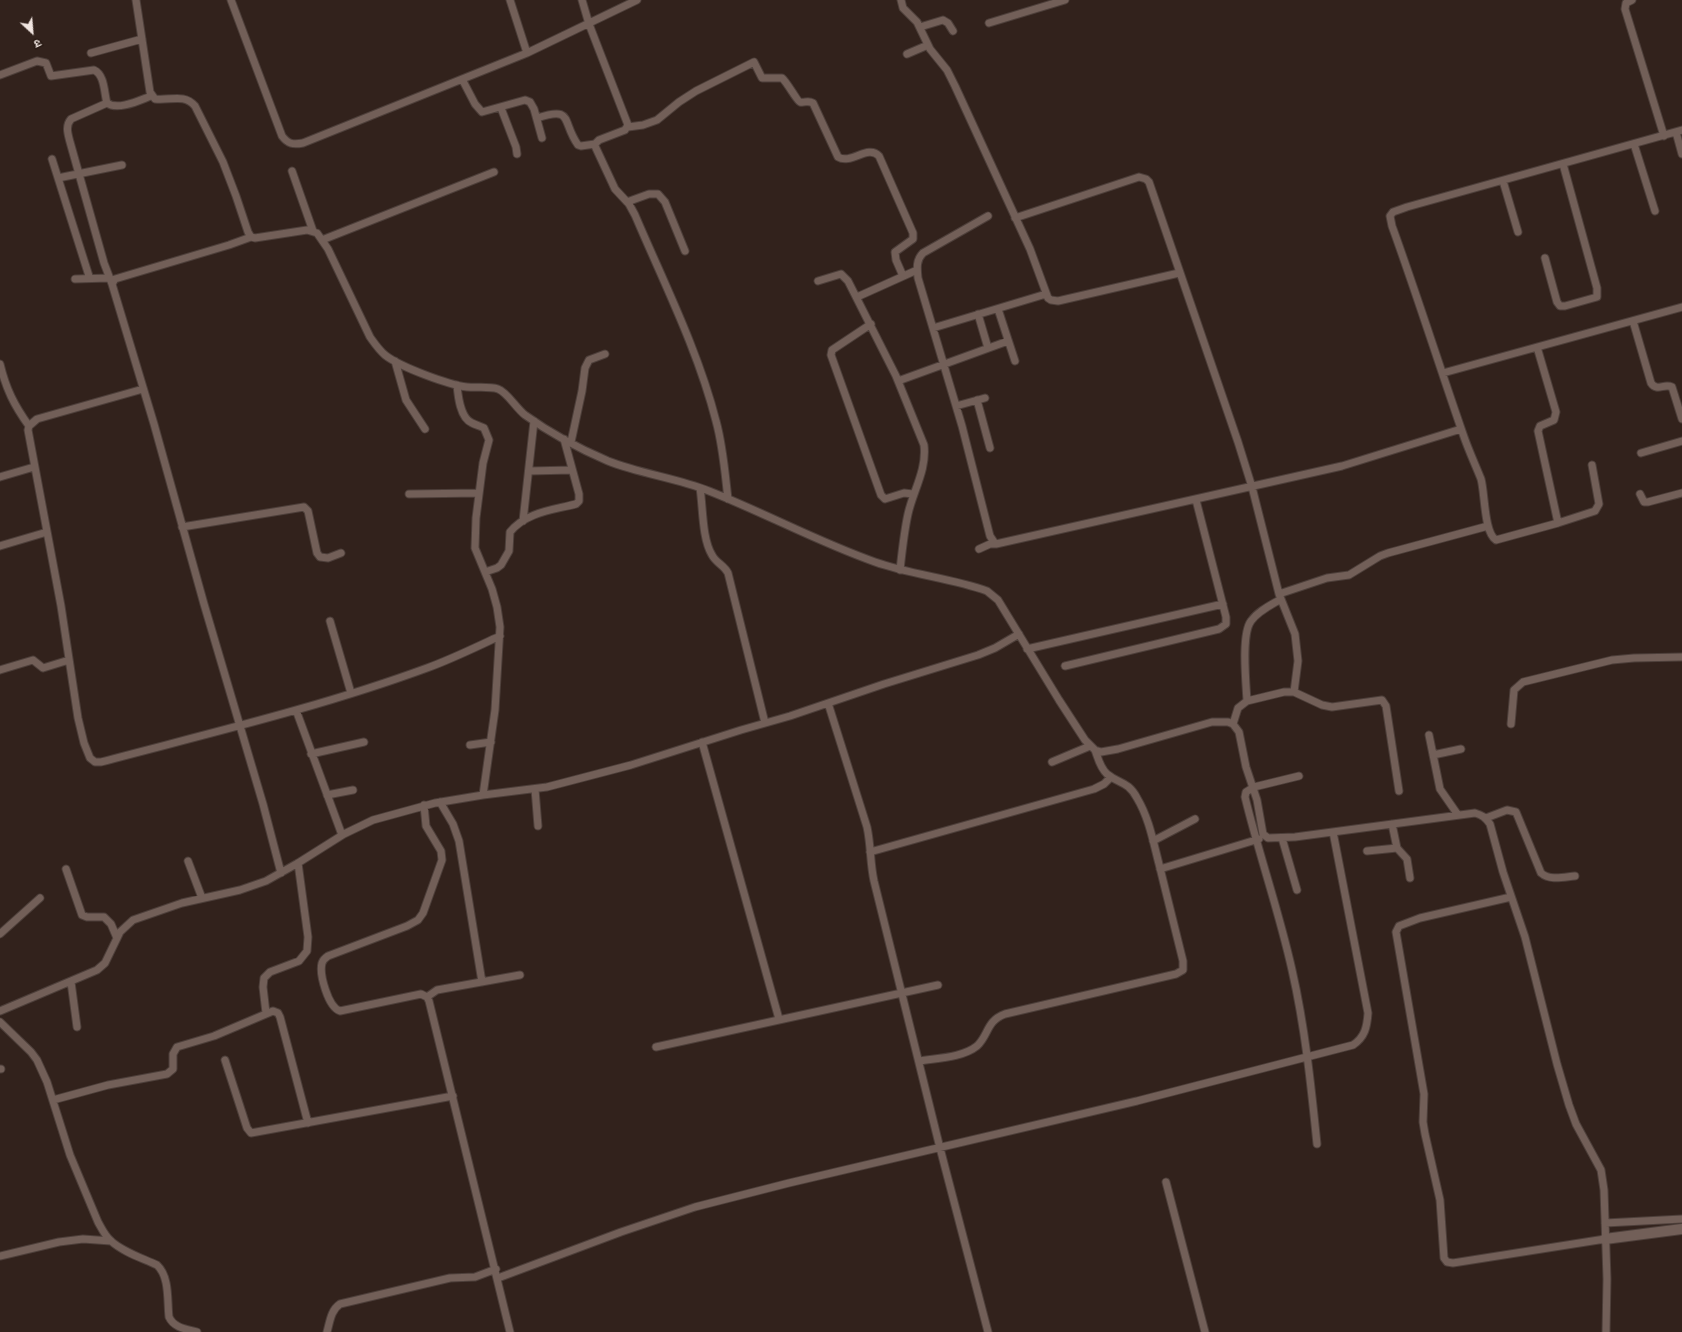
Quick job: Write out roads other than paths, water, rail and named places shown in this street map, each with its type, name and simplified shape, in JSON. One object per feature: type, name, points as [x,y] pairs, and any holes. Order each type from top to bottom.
[{"type":"street","points":[[136,0],[148,87],[151,96],[160,100],[185,98],[190,100],[195,106],[223,162],[251,237]]},
{"type":"street","points":[[230,0],[282,136],[286,142],[293,145],[303,143],[526,53],[637,0]]},
{"type":"street","points":[[510,0],[526,53]]},
{"type":"street","points":[[582,0],[589,24],[628,122],[628,127]]},
{"type":"street","points":[[900,0],[903,8],[914,18],[928,45],[947,70],[1030,249],[1046,294],[1051,300],[1058,301],[1180,273]]},
{"type":"street","points":[[989,23],[1065,0]]},
{"type":"street","points":[[1632,0],[1626,3],[1625,9],[1664,136]]},
{"type":"street","points":[[920,27],[943,20],[948,23],[953,31]]},
{"type":"street","points":[[91,53],[142,39]]},
{"type":"street","points":[[907,54],[928,45]]},
{"type":"street","points":[[0,75],[37,61],[46,63],[51,76],[94,70],[101,76],[107,103]]},
{"type":"street","points":[[536,118],[551,113],[560,113],[565,119],[578,144],[581,146],[595,144],[599,140],[628,127],[651,123],[696,91],[754,62],[762,78],[782,78],[790,85],[798,100],[802,102],[810,101],[813,103],[838,158],[846,159],[871,152],[876,153],[879,156],[913,233],[913,239],[895,252],[896,260],[903,276]]},
{"type":"street","points":[[462,79],[480,110],[484,112],[527,100],[532,105],[542,138]]},
{"type":"street","points":[[151,96],[121,106],[114,106],[107,103],[71,119],[67,128],[281,873]]},
{"type":"street","points":[[501,108],[516,147],[517,154]]},
{"type":"street","points":[[1592,465],[1598,501],[1597,509],[1591,513],[1496,540],[1492,537],[1488,526],[1481,481],[1461,429],[1392,226],[1390,216],[1401,208],[1503,181],[1679,131],[1682,154]]},
{"type":"street","points":[[595,144],[615,189],[632,209],[708,391],[721,445],[728,499]]},
{"type":"street","points":[[1634,144],[1655,211]]},
{"type":"street","points":[[52,159],[89,276]]},
{"type":"street","points":[[58,178],[122,164]]},
{"type":"street","points":[[1545,258],[1557,302],[1560,306],[1597,297],[1598,288],[1563,164]]},
{"type":"street","points":[[292,171],[313,231]]},
{"type":"street","points":[[322,240],[494,172]]},
{"type":"street","points":[[1015,218],[1127,180],[1143,177],[1149,182],[1252,487],[1280,597],[1291,621],[1297,642],[1298,661],[1294,692]]},
{"type":"street","points":[[1503,181],[1518,232]]},
{"type":"street","points":[[627,202],[650,194],[658,194],[665,202],[685,251]]},
{"type":"street","points":[[988,216],[923,253],[919,258],[917,270],[956,406],[990,536],[996,544]]},
{"type":"street","points":[[75,279],[111,281],[230,245],[251,237],[262,238],[307,230],[313,231],[317,233],[322,240],[370,337],[376,346],[395,361],[457,385],[498,389],[505,394],[522,413],[534,421],[616,464],[700,488],[875,562],[900,570],[979,588],[998,600],[1027,649],[1093,748],[1102,768],[1111,777],[1127,785],[1137,797],[1149,825],[1183,961],[1183,970],[1181,973],[1005,1014],[993,1021],[980,1043],[972,1049],[960,1054],[919,1061]]},
{"type":"street","points":[[857,297],[917,270]]},
{"type":"street","points":[[818,281],[841,274],[848,281],[898,381],[924,445],[924,466],[908,516],[900,570]]},
{"type":"street","points":[[933,328],[1046,294]]},
{"type":"street","points":[[998,308],[1015,361]]},
{"type":"street","points":[[1443,373],[1682,308]]},
{"type":"street","points":[[978,314],[988,348]]},
{"type":"street","points":[[1633,321],[1651,383],[1653,386],[1659,388],[1666,386],[1672,387],[1682,419]]},
{"type":"street","points":[[870,324],[832,350],[831,358],[881,495],[886,498],[904,493],[914,494]]},
{"type":"street","points":[[898,381],[1008,341]]},
{"type":"street","points":[[1537,347],[1556,412],[1554,420],[1540,426],[1538,431],[1558,523]]},
{"type":"street","points":[[485,572],[502,565],[510,551],[510,532],[523,521],[537,513],[578,503],[580,499],[572,470],[568,440],[582,391],[585,368],[589,360],[605,354]]},
{"type":"street","points":[[395,361],[406,400],[425,429]]},
{"type":"street","points":[[0,364],[11,398],[29,426],[29,439],[61,606],[78,718],[90,758],[95,762],[101,762],[240,726],[351,693],[428,668],[500,636]]},
{"type":"street","points":[[457,385],[459,401],[466,417],[471,423],[484,428],[489,436],[489,444],[483,463],[479,493],[475,548],[497,607],[500,636],[495,710],[483,795]]},
{"type":"street","points":[[29,426],[32,422],[41,418],[143,389]]},
{"type":"street","points":[[956,406],[985,398]]},
{"type":"street","points":[[977,400],[990,448]]},
{"type":"street","points":[[523,521],[534,421]]},
{"type":"street","points":[[979,548],[990,544],[996,544],[1196,500],[1368,459],[1461,429]]},
{"type":"street","points":[[1641,453],[1682,441]]},
{"type":"street","points":[[0,477],[34,467]]},
{"type":"street","points":[[528,471],[572,470]]},
{"type":"street","points":[[700,488],[708,545],[712,555],[724,566],[728,574],[765,723]]},
{"type":"street","points":[[409,494],[479,493]]},
{"type":"street","points":[[1640,494],[1644,502],[1648,502],[1682,493]]},
{"type":"street","points":[[1065,666],[1219,629],[1224,626],[1227,621],[1196,500]]},
{"type":"street","points":[[182,527],[304,507],[308,511],[317,553],[320,557],[328,558],[341,553]]},
{"type":"street","points":[[1246,701],[1245,651],[1248,625],[1256,616],[1280,597],[1327,578],[1349,575],[1380,556],[1391,552],[1488,526]]},
{"type":"street","points":[[0,546],[47,532]]},
{"type":"street","points":[[1027,649],[1223,604]]},
{"type":"street","points":[[330,621],[351,693]]},
{"type":"street","points":[[0,1011],[90,974],[101,967],[110,954],[125,925],[139,916],[202,898],[240,890],[266,881],[298,864],[342,835],[373,820],[424,805],[483,795],[547,787],[630,765],[890,682],[978,656],[1019,634]]},
{"type":"street","points":[[1512,724],[1514,690],[1523,682],[1612,660],[1682,657]]},
{"type":"street","points":[[0,670],[33,660],[43,668],[69,660]]},
{"type":"street","points":[[1233,724],[1238,708],[1246,701],[1284,692],[1294,692],[1322,705],[1332,707],[1382,700],[1386,706],[1399,791]]},
{"type":"street","points":[[828,703],[867,827],[871,867],[940,1148],[988,1332]]},
{"type":"street","points":[[296,710],[342,835]]},
{"type":"street","points":[[1052,762],[1093,748],[1101,752],[1118,749],[1212,722],[1222,721],[1233,724],[1237,728],[1241,738],[1246,767],[1254,787],[1262,831],[1265,837]]},
{"type":"street","points":[[1429,735],[1440,789],[1458,815]]},
{"type":"street","points":[[311,754],[364,742]]},
{"type":"street","points":[[470,744],[491,742]]},
{"type":"street","points":[[702,742],[779,1019]]},
{"type":"street","points":[[1433,755],[1461,749]]},
{"type":"street","points":[[1299,776],[1254,787],[1247,790],[1245,794],[1256,841],[1274,899],[1292,969],[1305,1038],[1317,1144]]},
{"type":"street","points":[[870,852],[1088,791],[1104,784],[1111,777]]},
{"type":"street","points":[[535,789],[538,826]]},
{"type":"street","points":[[327,795],[353,790]]},
{"type":"street","points":[[440,802],[453,824],[459,841],[482,982]]},
{"type":"street","points":[[424,805],[426,826],[441,851],[442,860],[421,917],[407,926],[328,956],[322,963],[322,968],[330,1003],[336,1010],[340,1011],[421,994],[427,997],[431,1006],[496,1269],[510,1332]]},
{"type":"street","points":[[1486,818],[1507,810],[1516,812],[1541,873],[1550,878],[1575,876]]},
{"type":"street","points":[[1160,869],[1256,841],[1265,837],[1272,839],[1282,838],[1475,813],[1481,814],[1486,818],[1491,828],[1511,897],[1525,937],[1569,1105],[1576,1124],[1601,1170],[1604,1186],[1607,1279],[1606,1332]]},
{"type":"street","points":[[1153,841],[1195,819]]},
{"type":"street","points":[[1392,824],[1397,848],[1407,859],[1410,878]]},
{"type":"street","points":[[498,1278],[617,1233],[695,1207],[789,1183],[1137,1101],[1353,1045],[1359,1041],[1364,1034],[1367,1024],[1367,1006],[1333,832]]},
{"type":"street","points":[[1282,838],[1296,890]]},
{"type":"street","points":[[1367,851],[1397,848]]},
{"type":"street","points":[[188,861],[202,898]]},
{"type":"street","points":[[266,1013],[263,987],[264,978],[267,974],[299,961],[307,951],[308,937],[298,864]]},
{"type":"street","points":[[66,869],[82,915],[87,917],[104,917],[111,924],[117,938]]},
{"type":"street","points":[[1511,897],[1420,918],[1399,926],[1396,932],[1424,1094],[1423,1122],[1440,1200],[1444,1258],[1447,1262],[1453,1263],[1605,1239],[1682,1229]]},
{"type":"street","points":[[0,934],[40,898]]},
{"type":"street","points":[[427,997],[437,990],[520,975]]},
{"type":"street","points":[[71,982],[77,1028]]},
{"type":"street","points":[[656,1047],[938,985]]},
{"type":"street","points":[[53,1100],[108,1085],[168,1074],[173,1069],[173,1054],[177,1047],[214,1036],[266,1013],[276,1011],[280,1017],[308,1123]]},
{"type":"street","points":[[0,1022],[31,1052],[37,1060],[47,1082],[76,1171],[98,1222],[111,1241],[119,1247],[157,1265],[161,1269],[165,1279],[169,1317],[171,1321],[176,1326],[197,1332]]},
{"type":"street","points":[[225,1060],[249,1133],[453,1096]]},
{"type":"street","points":[[1166,1182],[1205,1332]]},
{"type":"street","points":[[1605,1223],[1682,1219]]},
{"type":"street","points":[[0,1256],[59,1242],[83,1239],[111,1241]]},
{"type":"street","points":[[327,1332],[334,1309],[340,1304],[450,1278],[475,1277],[496,1269]]}]
